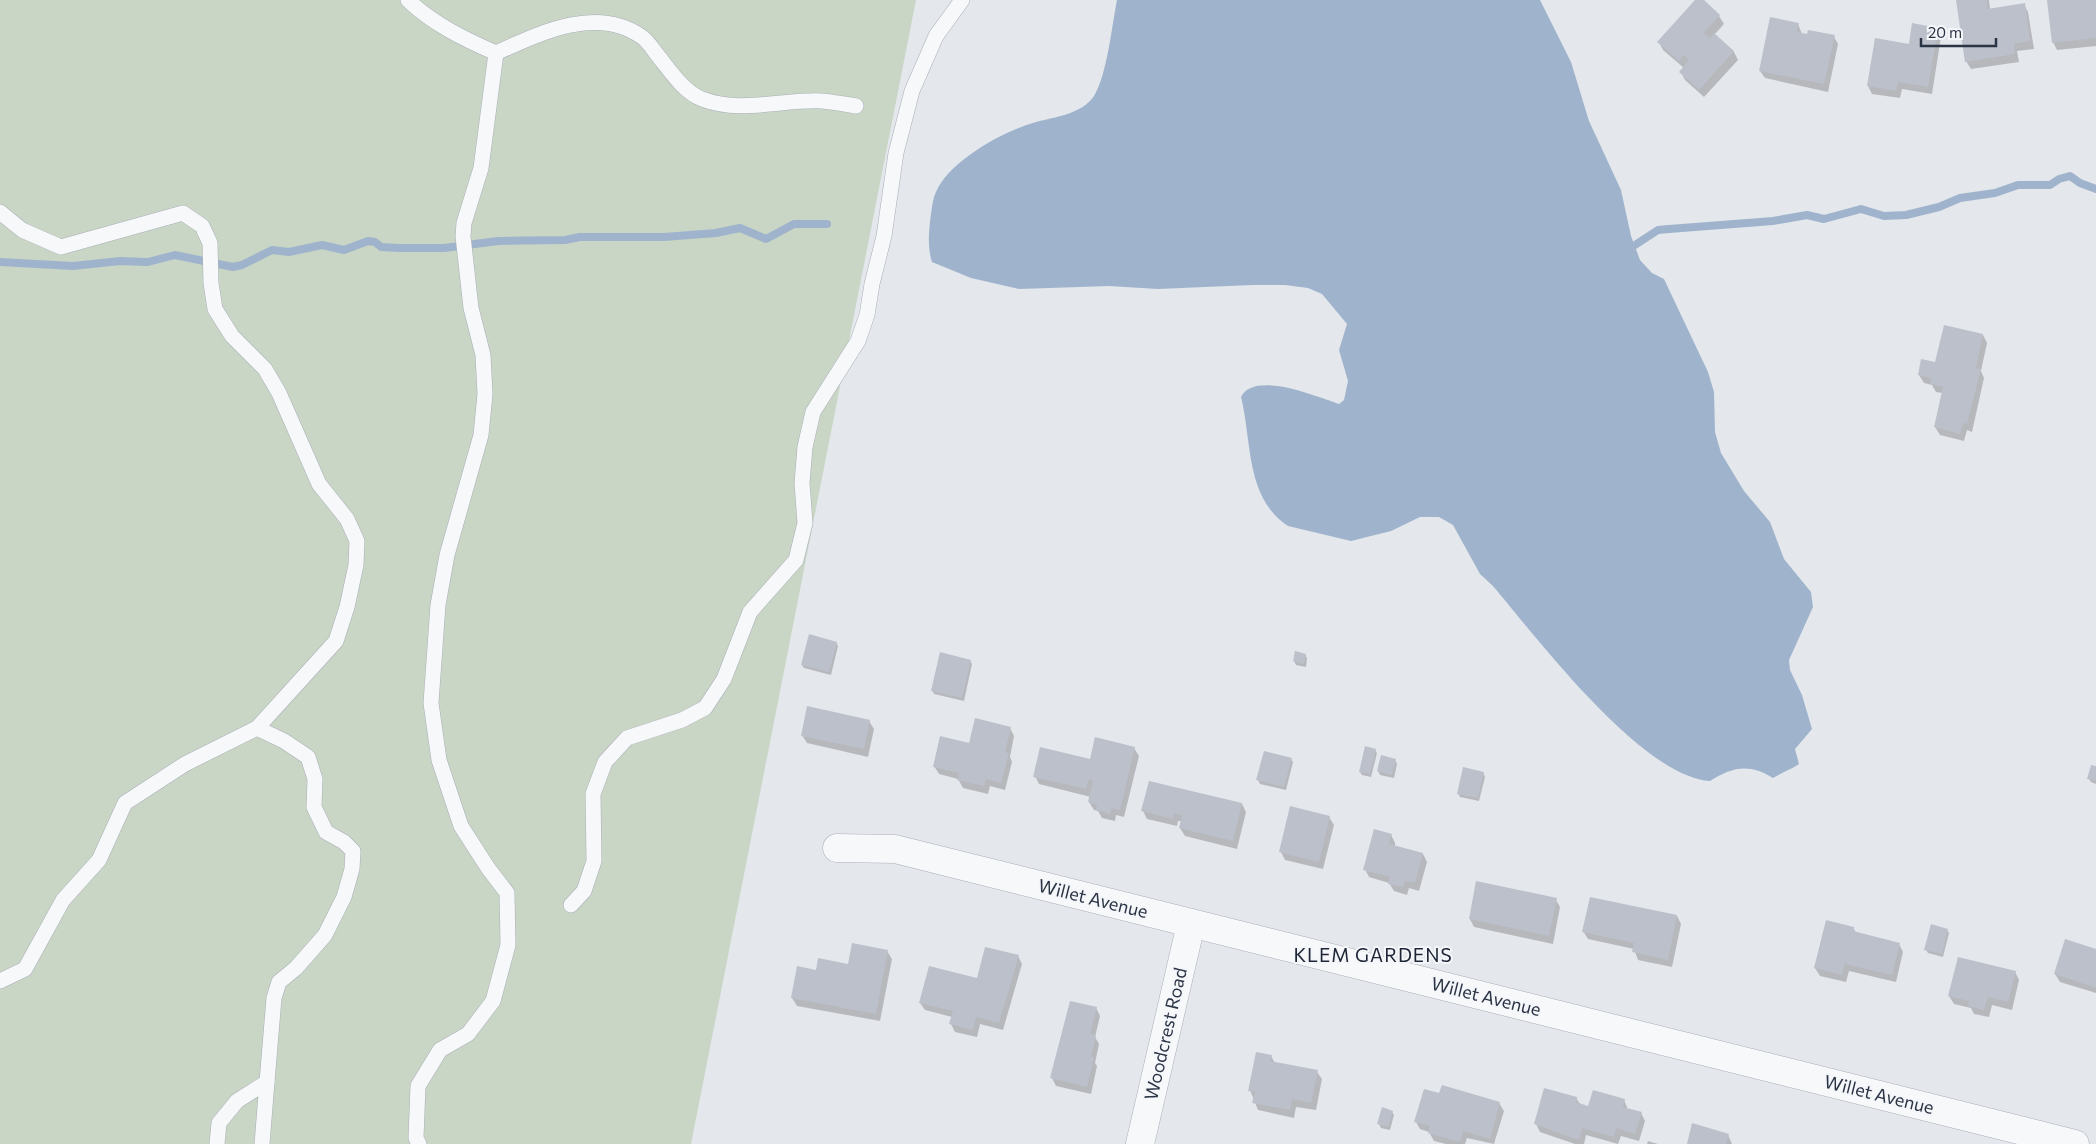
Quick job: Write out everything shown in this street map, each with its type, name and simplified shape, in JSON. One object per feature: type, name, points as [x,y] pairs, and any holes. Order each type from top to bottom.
[{"type":"street","name":"Willet Avenue","points":[[837,848],[895,849],[2075,1144]]},
{"type":"street","name":"Woodcrest Road","points":[[1140,1144],[1192,924]]},
{"type":"lane","points":[[408,0],[432,20],[459,36],[496,53],[524,40],[561,28],[584,22],[604,22],[621,26],[643,38],[687,89],[700,99],[741,106],[822,101],[856,106]]},
{"type":"lane","points":[[571,905],[584,891],[594,861],[593,794],[605,762],[627,738],[682,720],[705,708],[724,679],[750,612],[796,560],[805,523],[802,484],[805,447],[813,412],[858,341],[867,314],[872,284],[884,236],[896,153],[912,91],[936,36],[962,0]]},
{"type":"lane","points":[[419,1144],[416,1138],[418,1086],[440,1050],[468,1034],[493,1001],[508,945],[507,893],[488,868],[461,826],[439,760],[431,703],[438,605],[447,556],[481,435],[486,394],[483,355],[471,308],[463,236],[464,223],[482,160],[496,53]]},
{"type":"lane","points":[[0,212],[22,230],[61,247],[183,214],[202,226],[210,243],[211,283],[216,310],[232,336],[265,369],[279,393],[319,484],[347,519],[357,541],[356,565],[347,607],[336,641],[257,728],[185,764],[125,803],[99,860],[63,900],[25,969],[0,981]]},
{"type":"lane","points":[[257,728],[284,741],[308,757],[315,779],[314,808],[326,832],[344,842],[353,851],[352,869],[344,897],[325,935],[296,968],[279,982],[274,998],[262,1144]]},
{"type":"lane","points":[[217,1144],[219,1123],[237,1101],[267,1082]]},
{"type":"green space","points":[[0,0],[916,0],[691,1144],[0,1144]]},
{"type":"water","points":[[1117,0],[1540,0],[1571,62],[1589,121],[1621,190],[1631,236],[1640,260],[1652,273],[1664,279],[1708,372],[1714,392],[1715,432],[1721,453],[1744,491],[1770,522],[1784,559],[1811,592],[1813,607],[1789,660],[1790,670],[1802,695],[1812,729],[1795,749],[1799,764],[1773,778],[1756,770],[1741,769],[1733,770],[1710,781],[1683,774],[1654,756],[1623,731],[1592,702],[1493,586],[1480,574],[1453,525],[1439,517],[1420,517],[1391,531],[1351,541],[1288,526],[1274,514],[1264,500],[1257,484],[1249,449],[1241,397],[1248,389],[1259,386],[1272,386],[1302,392],[1339,404],[1344,400],[1348,381],[1339,350],[1347,324],[1322,294],[1308,288],[1285,285],[1158,289],[1109,286],[1019,289],[971,278],[932,262],[929,250],[931,211],[935,194],[943,180],[965,158],[979,148],[1023,126],[1075,111],[1089,102],[1099,87]]},
{"type":"building","points":[[1695,0],[1704,0],[1720,15],[1704,33],[1710,38],[1714,33],[1734,51],[1699,90],[1679,72],[1689,60],[1684,55],[1679,61],[1657,42]]},
{"type":"building","points":[[1956,0],[1987,0],[1988,9],[2025,3],[2030,41],[2014,44],[2015,54],[1965,62]]},
{"type":"building","points":[[2047,0],[2096,0],[2096,38],[2052,43]]},
{"type":"building","points":[[1770,17],[1799,23],[1797,32],[1807,34],[1808,30],[1835,35],[1824,84],[1759,71]]},
{"type":"building","points":[[1912,23],[1938,28],[1928,87],[1898,82],[1896,91],[1867,86],[1875,38],[1909,44]]},
{"type":"building","points":[[1944,325],[1983,334],[1976,368],[1981,369],[1967,424],[1963,423],[1960,434],[1934,427],[1943,387],[1930,384],[1931,378],[1918,375],[1921,359],[1935,362]]},
{"type":"building","points":[[809,634],[837,642],[829,672],[801,665]]},
{"type":"building","points":[[1295,651],[1306,654],[1304,664],[1293,661]]},
{"type":"building","points":[[940,652],[971,660],[962,698],[931,691]]},
{"type":"building","points":[[807,706],[870,720],[864,749],[801,736]]},
{"type":"building","points":[[975,718],[1011,727],[1005,752],[1009,753],[1001,783],[986,779],[984,786],[957,780],[959,773],[933,767],[940,736],[969,743]]},
{"type":"building","points":[[1095,737],[1135,747],[1120,810],[1112,808],[1110,814],[1096,810],[1097,805],[1088,802],[1093,780],[1089,779],[1086,789],[1033,777],[1040,747],[1090,759]]},
{"type":"building","points":[[1365,746],[1376,749],[1370,774],[1359,772]]},
{"type":"building","points":[[1264,751],[1292,758],[1284,787],[1256,780]]},
{"type":"building","points":[[1381,755],[1396,759],[1392,775],[1377,771]]},
{"type":"building","points":[[2091,765],[2096,766],[2096,781],[2087,779]]},
{"type":"building","points":[[1463,767],[1484,772],[1478,798],[1457,794]]},
{"type":"building","points":[[1149,781],[1242,803],[1233,841],[1179,828],[1182,815],[1174,813],[1173,819],[1141,811]]},
{"type":"building","points":[[1290,806],[1330,816],[1319,862],[1279,852]]},
{"type":"building","points":[[1374,829],[1392,834],[1389,844],[1423,853],[1415,883],[1405,881],[1403,887],[1388,884],[1390,877],[1363,870]]},
{"type":"building","points":[[1476,881],[1557,898],[1549,936],[1469,919]]},
{"type":"building","points":[[1590,897],[1677,915],[1668,960],[1632,952],[1634,943],[1582,932]]},
{"type":"building","points":[[1826,920],[1854,927],[1853,931],[1900,943],[1892,975],[1845,964],[1842,975],[1814,968]]},
{"type":"building","points":[[1931,924],[1948,929],[1942,954],[1924,950]]},
{"type":"building","points":[[2065,939],[2096,949],[2096,988],[2054,974]]},
{"type":"building","points":[[852,943],[888,950],[876,1014],[791,998],[797,966],[816,970],[818,958],[848,964]]},
{"type":"building","points":[[985,947],[1019,955],[999,1023],[976,1017],[973,1030],[949,1024],[953,1011],[919,1003],[929,966],[977,978]]},
{"type":"building","points":[[1958,957],[2016,971],[2008,1002],[1988,997],[1984,1010],[1968,1006],[1969,1001],[1948,996]]},
{"type":"building","points":[[1070,1001],[1097,1007],[1090,1034],[1096,1035],[1091,1057],[1094,1057],[1087,1087],[1050,1078]]},
{"type":"building","points":[[1256,1052],[1272,1055],[1270,1061],[1318,1070],[1311,1103],[1292,1099],[1290,1110],[1252,1103],[1255,1092],[1248,1091]]},
{"type":"building","points":[[1442,1085],[1500,1102],[1490,1139],[1463,1131],[1460,1142],[1428,1133],[1430,1126],[1414,1122],[1424,1089],[1439,1093]]},
{"type":"building","points":[[1544,1088],[1577,1097],[1576,1102],[1588,1106],[1593,1090],[1625,1099],[1623,1107],[1642,1112],[1635,1134],[1616,1128],[1614,1137],[1582,1128],[1579,1140],[1534,1124]]},
{"type":"building","points":[[1382,1107],[1393,1111],[1388,1127],[1377,1124]]},
{"type":"building","points":[[1692,1123],[1729,1134],[1726,1144],[1687,1144]]},
{"type":"waterway","points":[[1635,245],[1658,230],[1773,221],[1807,215],[1824,219],[1861,209],[1884,216],[1906,215],[1939,207],[1960,198],[1995,193],[2018,185],[2050,185],[2059,179],[2070,176],[2080,183],[2096,189]]},
{"type":"waterway","points":[[0,262],[73,266],[120,261],[148,262],[175,255],[233,267],[242,265],[272,250],[289,252],[322,245],[344,250],[368,241],[375,242],[381,247],[444,248],[498,241],[565,240],[580,237],[664,237],[716,233],[740,228],[766,239],[794,224],[827,224]]},
{"type":"district","name":"KLEM GARDENS","points":[[1373,955]]}]
